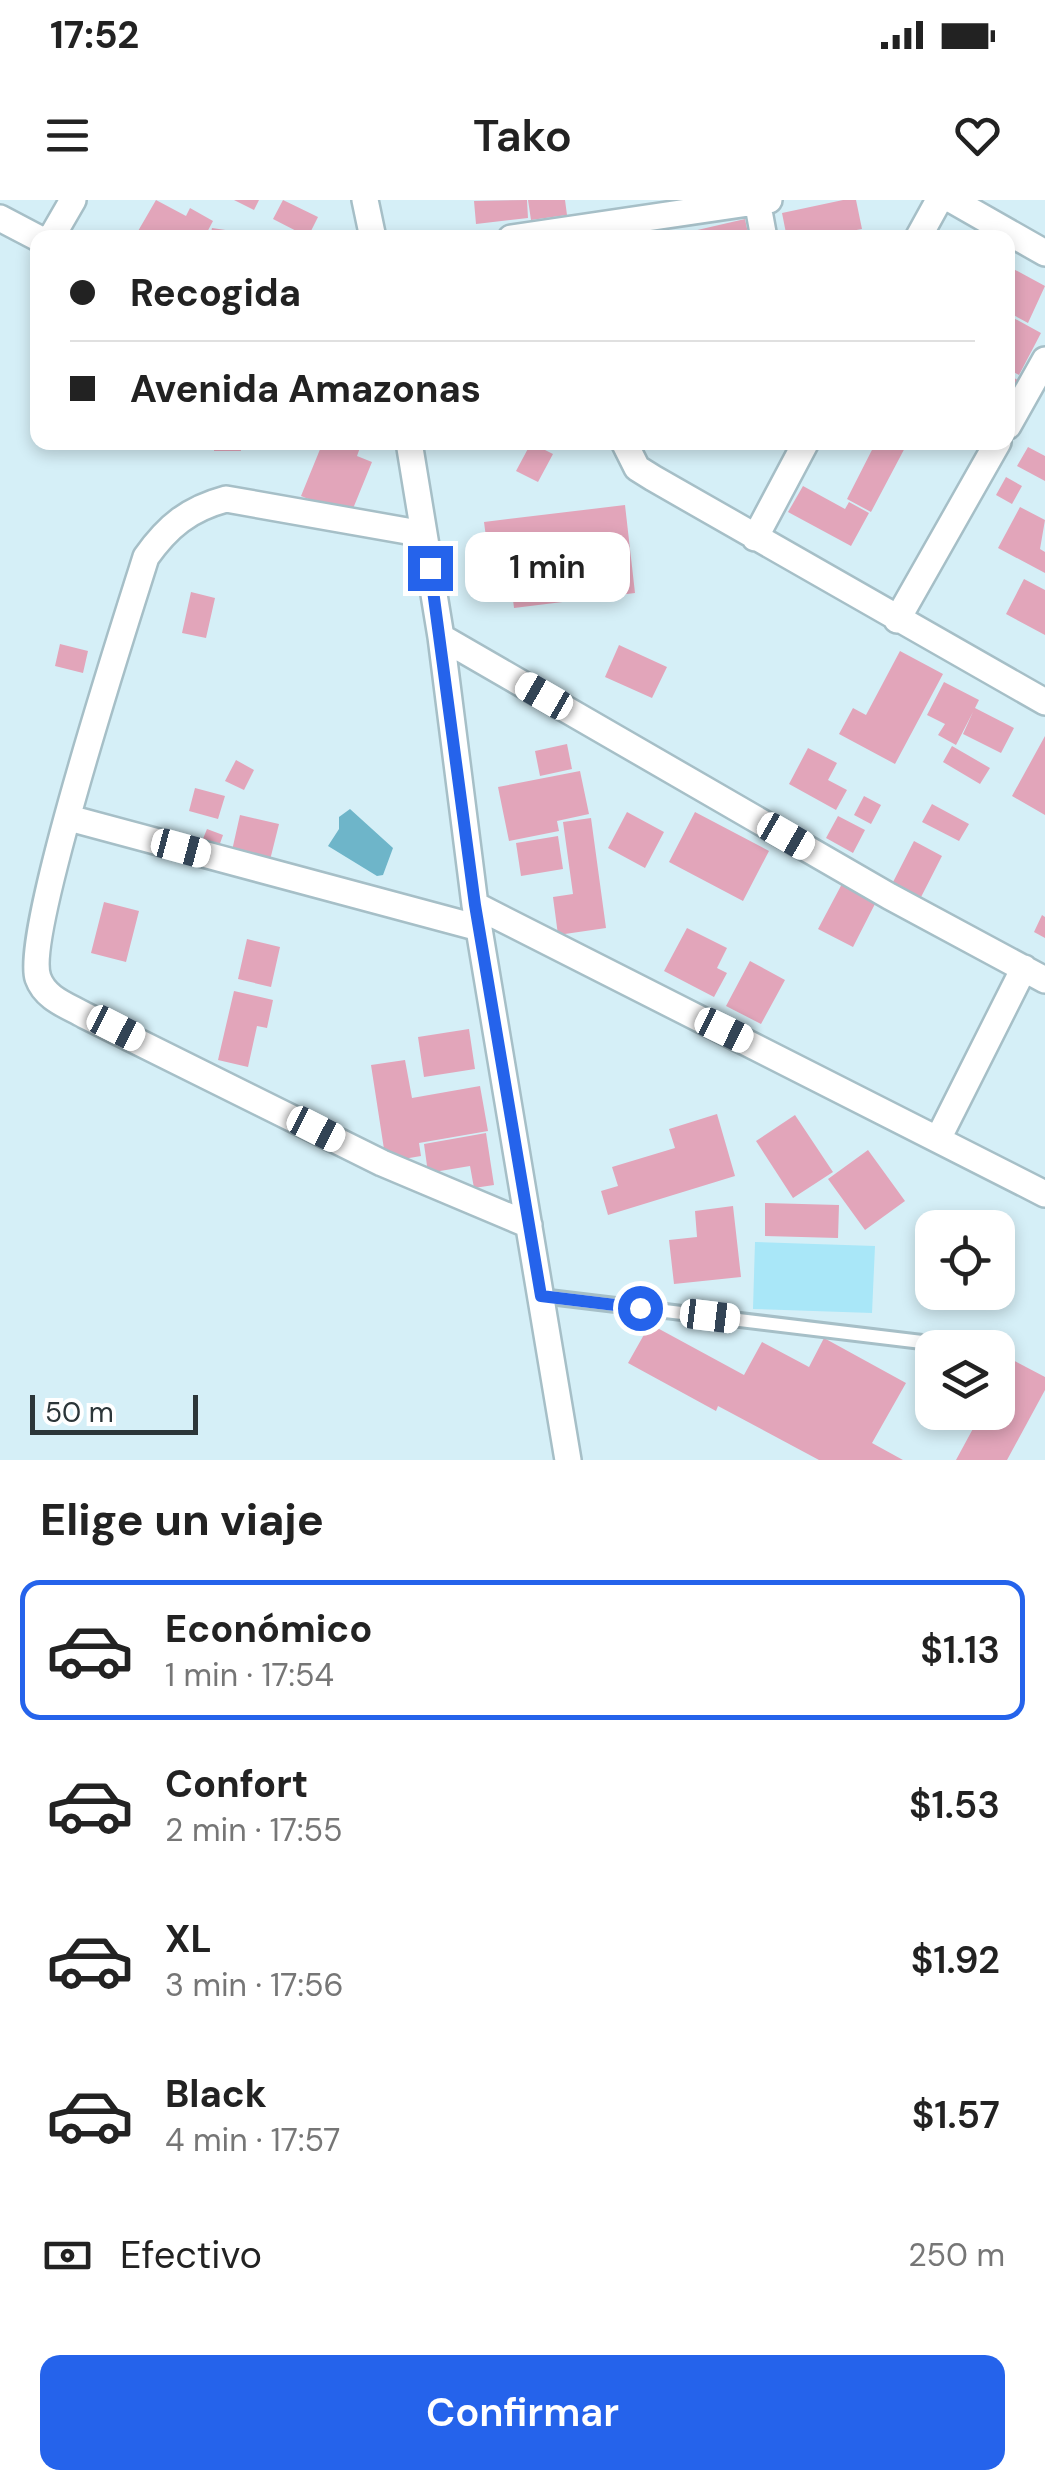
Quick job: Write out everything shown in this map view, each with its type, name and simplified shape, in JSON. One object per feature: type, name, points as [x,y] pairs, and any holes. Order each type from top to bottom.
[{"type":"street","points":[[55,230],[73,200]]},
{"type":"street","points":[[922,230],[939,200]]},
{"type":"street","points":[[952,200],[1005,230]]},
{"type":"street","points":[[549,230],[592,221],[761,201],[763,230]]},
{"type":"street","points":[[361,202],[370,230]]},
{"type":"street","points":[[0,218],[30,234]]},
{"type":"street","points":[[1015,236],[1045,253]]},
{"type":"street","points":[[1015,414],[1045,360]]},
{"type":"street","points":[[410,450],[441,637],[477,916],[568,1460]]},
{"type":"street","points":[[628,450],[636,468],[1045,702]]},
{"type":"street","points":[[755,538],[801,450]]},
{"type":"street","points":[[898,620],[994,450]]},
{"type":"street","points":[[424,534],[226,499],[201,506],[176,520],[146,557],[69,818],[36,952],[36,975],[47,994],[382,1163],[529,1225]]},
{"type":"street","points":[[441,637],[1034,974],[938,1136]]},
{"type":"street","points":[[69,818],[477,916],[938,1136],[1045,1194]]},
{"type":"lane","points":[[541,1296],[915,1341]]},
{"type":"shaded area","points":[[350,809],[393,848],[383,875],[377,876],[328,846],[339,829],[339,817]]},
{"type":"shaded area","points":[[755,1242],[875,1246],[872,1313],[753,1309]]},
{"type":"building","points":[[156,200],[186,216],[190,208],[213,221],[208,230],[139,230]]},
{"type":"building","points":[[234,200],[259,200],[254,210]]},
{"type":"building","points":[[283,200],[318,217],[312,230],[294,230],[273,219]]},
{"type":"building","points":[[527,200],[528,218],[476,224],[474,201]]},
{"type":"building","points":[[528,200],[565,200],[567,215],[531,220]]},
{"type":"building","points":[[856,200],[862,229],[785,230],[782,213]]},
{"type":"building","points":[[745,219],[747,230],[697,230]]},
{"type":"building","points":[[1015,270],[1045,286],[1028,323],[1015,316]]},
{"type":"building","points":[[1015,319],[1041,333],[1019,375],[1015,373]]},
{"type":"building","points":[[1028,447],[1045,456],[1045,481],[1017,466]]},
{"type":"building","points":[[320,450],[359,450],[357,456],[372,462],[350,516],[301,496]]},
{"type":"building","points":[[527,450],[553,454],[538,482],[516,471]]},
{"type":"building","points":[[872,450],[904,450],[871,512],[847,499]]},
{"type":"building","points":[[1006,477],[1022,486],[1012,504],[996,495]]},
{"type":"building","points":[[803,486],[845,509],[849,502],[869,513],[851,546],[788,512]]},
{"type":"building","points":[[625,505],[635,593],[514,608],[508,558],[489,560],[484,522]]},
{"type":"building","points":[[1020,507],[1045,520],[1040,549],[1045,552],[1045,573],[998,548]]},
{"type":"building","points":[[1024,579],[1045,590],[1045,635],[1006,614]]},
{"type":"building","points":[[191,592],[215,598],[206,638],[182,633]]},
{"type":"building","points":[[60,644],[88,651],[83,673],[55,666]]},
{"type":"building","points":[[619,645],[667,667],[652,698],[605,677]]},
{"type":"building","points":[[900,651],[943,674],[895,764],[839,734],[853,708],[866,715]]},
{"type":"building","points":[[944,682],[979,700],[975,708],[1014,728],[1001,753],[963,734],[973,712],[956,745],[938,735],[945,724],[927,715]]},
{"type":"building","points":[[1045,736],[1045,815],[1012,796]]},
{"type":"building","points":[[567,744],[572,769],[540,776],[535,751]]},
{"type":"building","points":[[952,746],[990,768],[980,784],[943,762]]},
{"type":"building","points":[[808,748],[837,763],[828,780],[847,790],[836,810],[789,784]]},
{"type":"building","points":[[236,760],[254,770],[244,790],[225,781]]},
{"type":"building","points":[[580,771],[589,814],[557,821],[559,831],[509,841],[498,787]]},
{"type":"building","points":[[195,788],[225,796],[218,819],[189,811]]},
{"type":"building","points":[[864,796],[881,805],[871,824],[854,815]]},
{"type":"building","points":[[932,804],[969,824],[959,841],[922,822]]},
{"type":"building","points":[[627,812],[664,832],[645,868],[608,848]]},
{"type":"building","points":[[695,812],[769,851],[743,901],[669,862]]},
{"type":"building","points":[[240,815],[279,824],[269,864],[231,855]]},
{"type":"building","points":[[838,816],[865,830],[853,853],[826,838]]},
{"type":"building","points":[[591,818],[606,928],[558,935],[553,897],[573,894],[563,822]]},
{"type":"building","points":[[207,829],[223,835],[217,852],[200,846]]},
{"type":"building","points":[[558,836],[563,869],[521,876],[516,843]]},
{"type":"building","points":[[914,841],[942,856],[919,901],[891,886]]},
{"type":"building","points":[[843,882],[877,900],[853,947],[818,929]]},
{"type":"building","points":[[104,902],[139,911],[126,962],[91,953]]},
{"type":"building","points":[[1042,915],[1045,917],[1045,938],[1034,932]]},
{"type":"building","points":[[687,928],[727,948],[717,968],[727,973],[714,997],[664,971]]},
{"type":"building","points":[[247,939],[280,947],[271,987],[238,979]]},
{"type":"building","points":[[750,961],[785,980],[761,1024],[726,1006]]},
{"type":"building","points":[[234,991],[273,1000],[267,1028],[257,1026],[248,1067],[218,1060]]},
{"type":"building","points":[[469,1029],[475,1069],[424,1077],[418,1037]]},
{"type":"building","points":[[405,1060],[412,1098],[480,1086],[488,1131],[419,1143],[421,1156],[386,1162],[371,1065]]},
{"type":"building","points":[[717,1114],[735,1176],[608,1215],[601,1191],[618,1186],[612,1167],[675,1148],[669,1129]]},
{"type":"building","points":[[795,1115],[833,1172],[793,1198],[756,1141]]},
{"type":"building","points":[[486,1133],[494,1185],[474,1188],[470,1166],[428,1173],[424,1144]]},
{"type":"building","points":[[868,1150],[905,1201],[865,1230],[828,1179]]},
{"type":"building","points":[[765,1203],[839,1205],[838,1238],[765,1236]]},
{"type":"building","points":[[733,1206],[741,1277],[674,1284],[669,1240],[697,1237],[695,1211]]},
{"type":"building","points":[[650,1324],[744,1375],[762,1342],[809,1367],[824,1338],[906,1383],[872,1443],[903,1460],[819,1460],[718,1406],[716,1411],[628,1363]]},
{"type":"building","points":[[1015,1361],[1045,1377],[1045,1390],[1007,1460],[956,1460],[972,1430],[1015,1430]]},
{"type":"route","points":[[430,568],[475,905],[541,1296],[640,1308]]}]
